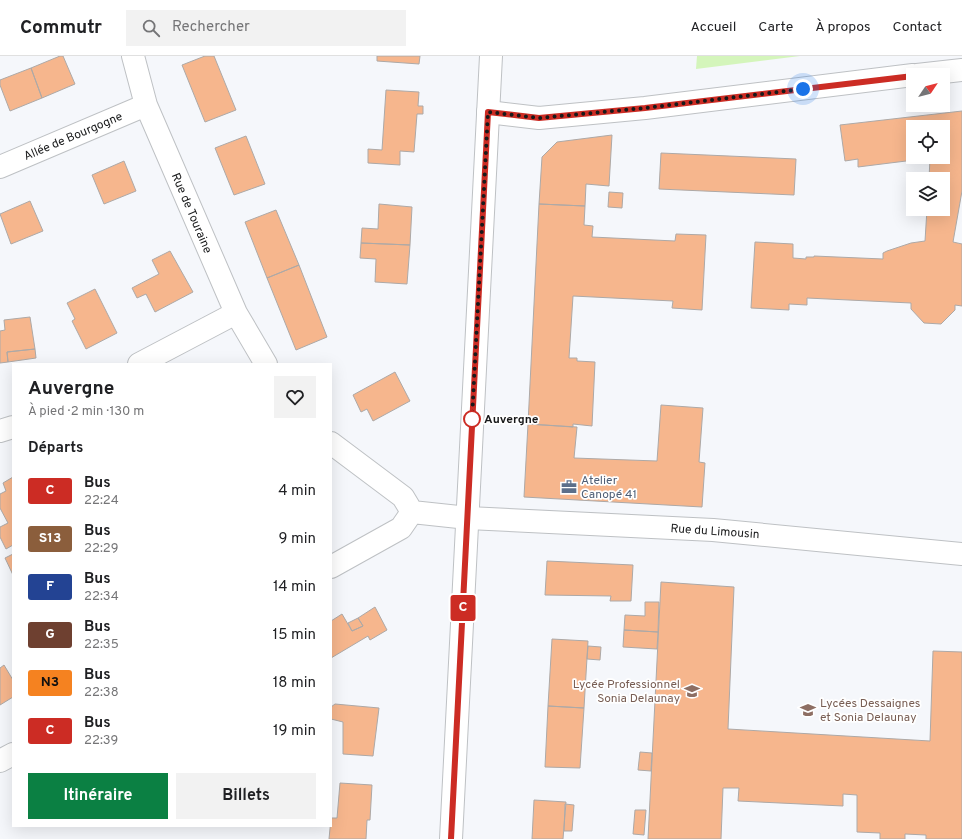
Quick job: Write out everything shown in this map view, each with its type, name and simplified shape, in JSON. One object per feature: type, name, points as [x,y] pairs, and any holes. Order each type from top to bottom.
[{"type":"street","name":"Rue de Touraine","points":[[133,56],[146,105],[236,313],[265,363]]},
{"type":"street","points":[[451,839],[491,56]]},
{"type":"street","points":[[950,71],[962,70]]},
{"type":"street","points":[[488,112],[539,118],[653,107],[906,77]]},
{"type":"street","name":"Allée de Bourgogne","points":[[0,167],[146,105]]},
{"type":"street","points":[[140,363],[236,313]]},
{"type":"street","points":[[0,431],[12,427]]},
{"type":"street","points":[[332,444],[403,497],[412,512],[402,528],[332,566]]},
{"type":"street","name":"Rue du Limousin","points":[[412,512],[468,518],[713,530],[962,554]]},
{"type":"street","points":[[0,762],[12,755]]},
{"type":"green space","points":[[697,56],[800,56],[696,69]]},
{"type":"building","points":[[63,56],[75,84],[42,98],[31,68]]},
{"type":"building","points":[[205,56],[214,56],[236,110],[205,122],[182,65]]},
{"type":"building","points":[[377,56],[420,56],[419,64],[377,61]]},
{"type":"building","points":[[31,68],[42,98],[10,111],[0,85],[0,80]]},
{"type":"building","points":[[386,90],[419,92],[418,106],[423,106],[423,114],[417,114],[414,152],[400,151],[400,165],[368,163],[368,149],[382,150]]},
{"type":"building","points":[[962,111],[962,191],[953,242],[962,244],[962,306],[955,305],[955,310],[941,324],[924,323],[911,309],[911,303],[807,298],[807,305],[789,304],[789,310],[751,308],[755,242],[793,244],[793,258],[806,259],[806,257],[814,256],[883,259],[883,253],[887,251],[911,243],[925,241],[927,216],[950,216],[950,172],[929,172],[930,164],[950,164],[950,120],[906,120],[906,161],[858,167],[858,159],[845,161],[840,125]]},
{"type":"building","points":[[612,135],[609,186],[586,184],[585,206],[539,204],[542,157],[557,142]]},
{"type":"building","points":[[246,136],[265,184],[234,195],[215,148]]},
{"type":"building","points":[[661,153],[796,159],[794,195],[659,189]]},
{"type":"building","points":[[124,161],[136,191],[104,204],[92,175]]},
{"type":"building","points":[[609,192],[623,193],[622,208],[608,207]]},
{"type":"building","points":[[30,201],[43,231],[11,244],[0,214]]},
{"type":"building","points":[[379,204],[412,207],[410,245],[361,243],[362,228],[378,229]]},
{"type":"building","points":[[539,204],[585,206],[584,225],[593,226],[592,237],[675,241],[676,234],[706,235],[702,310],[672,308],[673,301],[573,296],[569,358],[577,358],[577,361],[595,362],[592,426],[573,424],[573,427],[528,424]]},
{"type":"building","points":[[276,210],[299,265],[267,278],[245,222]]},
{"type":"building","points":[[361,243],[410,245],[407,284],[375,282],[376,259],[360,258]]},
{"type":"building","points":[[170,251],[193,292],[155,312],[146,294],[137,298],[132,288],[159,274],[152,260]]},
{"type":"building","points":[[299,265],[327,337],[296,350],[267,278]]},
{"type":"building","points":[[95,289],[117,333],[86,349],[72,321],[75,319],[67,303]]},
{"type":"building","points":[[30,317],[35,349],[7,352],[8,362],[0,363],[0,331],[5,330],[4,320]]},
{"type":"building","points":[[35,349],[36,358],[8,362],[7,352]]},
{"type":"building","points":[[395,372],[410,401],[373,421],[367,409],[361,412],[353,395]]},
{"type":"building","points":[[661,405],[703,408],[699,462],[705,463],[702,507],[524,497],[528,424],[577,427],[574,458],[657,461]]},
{"type":"building","points":[[12,478],[12,546],[6,549],[0,537],[0,527],[8,523],[0,508],[0,494],[6,491],[3,483]]},
{"type":"building","points":[[12,554],[12,573],[5,558]]},
{"type":"building","points":[[547,561],[633,565],[631,601],[610,601],[611,596],[545,595]]},
{"type":"building","name":"Lycée Professionnel Sonia Delaunay","points":[[661,582],[734,587],[728,729],[930,741],[933,651],[962,652],[962,839],[926,839],[926,835],[905,834],[905,839],[880,839],[880,833],[857,832],[857,795],[843,794],[843,806],[738,801],[739,788],[723,788],[721,839],[648,839]]},
{"type":"building","points":[[645,602],[659,602],[658,632],[624,630],[625,615],[645,616]]},
{"type":"building","points":[[375,607],[387,630],[370,640],[368,636],[332,657],[332,620],[342,614],[352,631],[363,626],[358,618]]},
{"type":"building","points":[[358,618],[363,626],[352,631],[348,623]]},
{"type":"building","points":[[624,630],[658,632],[657,649],[623,647]]},
{"type":"building","points":[[552,639],[588,641],[584,708],[548,706]]},
{"type":"building","points":[[588,646],[601,647],[600,660],[587,659]]},
{"type":"building","points":[[4,665],[12,678],[12,698],[0,705],[0,668]]},
{"type":"building","points":[[335,704],[379,708],[373,756],[343,754],[343,722],[332,719],[332,706]]},
{"type":"building","points":[[548,706],[584,708],[580,768],[545,767]]},
{"type":"building","points":[[640,752],[652,753],[651,771],[638,770]]},
{"type":"building","points":[[340,783],[372,785],[370,820],[367,820],[366,839],[329,839],[330,827],[332,827],[332,818],[337,818]]},
{"type":"building","points":[[534,800],[566,802],[563,839],[532,839]]},
{"type":"building","points":[[565,804],[574,805],[572,831],[564,831]]},
{"type":"building","points":[[635,810],[646,810],[644,835],[633,834]]},
{"type":"bus line","name":"C","points":[[451,839],[488,112],[507,113],[539,118],[645,108],[906,77]]},
{"type":"place","name":"Auvergne","points":[[472,419]]},
{"type":"place","name":"Atelier Canopé 41","points":[[569,487]]},
{"type":"place","name":"Lycée Professionnel Sonia Delaunay","points":[[692,691]]},
{"type":"place","name":"Lycées Dessaignes et Sonia Delaunay","points":[[808,710]]},
{"type":"route","points":[[472,419],[488,112],[507,113],[539,118],[645,108],[803,89]]}]
